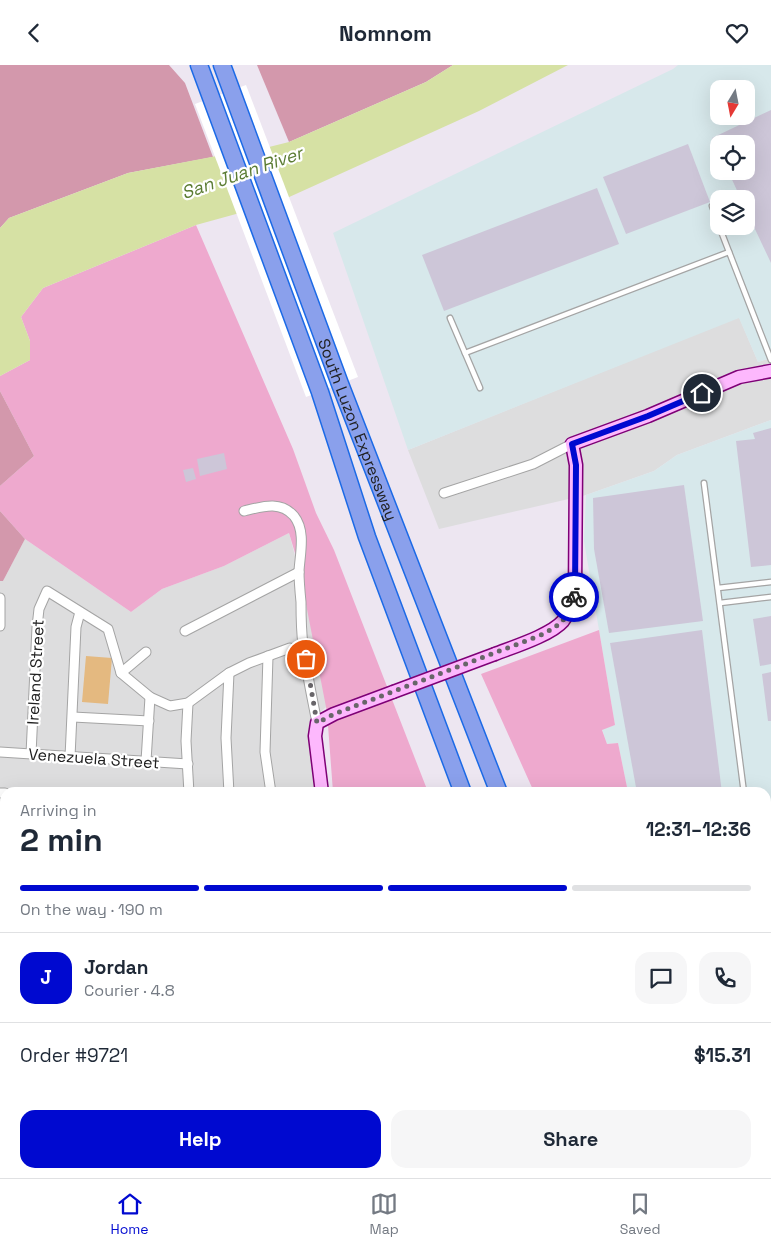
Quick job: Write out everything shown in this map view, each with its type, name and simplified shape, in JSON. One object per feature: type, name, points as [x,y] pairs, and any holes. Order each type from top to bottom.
[{"type":"highway","points":[[192,65],[212,97]]},
{"type":"highway","name":"South Luzon Expressway","points":[[199,65],[320,391],[367,537],[462,787]]},
{"type":"highway","name":"South Luzon Expressway","points":[[222,65],[340,384],[497,787]]},
{"type":"main road","points":[[321,787],[315,736],[317,723],[334,714],[495,654],[553,629],[562,622],[570,610],[576,584],[576,465],[572,444],[648,416],[738,377],[771,371]]},
{"type":"street","points":[[444,493],[534,464],[572,444]]},
{"type":"street","points":[[244,511],[266,506],[279,506],[287,509],[295,517],[301,537],[302,553],[299,572],[303,643],[317,723]]},
{"type":"street","points":[[185,631],[299,572]]},
{"type":"street","name":"Ireland Street","points":[[31,754],[39,609],[47,591],[80,612]]},
{"type":"street","points":[[0,597],[0,626]]},
{"type":"street","points":[[70,757],[76,627],[80,612],[108,629],[121,673],[150,697],[170,706],[188,703],[229,673],[249,663],[290,648]]},
{"type":"street","points":[[121,673],[146,652]]},
{"type":"street","points":[[268,656],[265,752],[270,787]]},
{"type":"street","points":[[229,673],[226,738],[229,787]]},
{"type":"street","points":[[146,761],[150,697]]},
{"type":"street","points":[[188,703],[186,741],[189,787]]},
{"type":"street","points":[[72,717],[149,721]]},
{"type":"street","name":"Venezuela Street","points":[[0,752],[188,764]]},
{"type":"lane","points":[[722,235],[771,360]]},
{"type":"lane","points":[[465,353],[729,252]]},
{"type":"lane","points":[[450,318],[480,389]]},
{"type":"lane","points":[[704,483],[743,787]]},
{"type":"lane","points":[[718,588],[771,583]]},
{"type":"lane","points":[[720,603],[771,597]]},
{"type":"shaded area","points":[[0,65],[169,65],[185,83],[213,157],[128,173],[9,218],[0,228]]},
{"type":"shaded area","points":[[257,65],[453,65],[426,82],[289,142]]},
{"type":"shaded area","points":[[678,65],[771,65],[771,358],[758,362],[739,318],[408,450],[333,233]]},
{"type":"shaded area","points":[[196,225],[293,449],[316,513],[334,550],[426,787],[333,787],[327,712],[298,563],[289,533],[224,566],[162,589],[131,612],[25,539],[0,511],[0,486],[34,456],[0,391],[0,376],[30,360],[30,341],[21,317],[43,288]]},
{"type":"shaded area","points":[[739,317],[758,362],[771,358],[771,420],[677,455],[654,471],[586,495],[439,529],[408,450]]},
{"type":"shaded area","points":[[0,391],[34,456],[0,486]]},
{"type":"shaded area","points":[[771,420],[771,787],[627,787],[618,743],[607,744],[602,729],[615,725],[584,541],[586,495],[654,471],[677,455]]},
{"type":"shaded area","points":[[0,511],[25,539],[3,581],[0,581]]},
{"type":"shaded area","points":[[289,533],[333,701],[309,722],[316,787],[0,787],[0,581],[3,581],[25,539],[131,612],[162,589],[224,566]]},
{"type":"shaded area","points":[[599,630],[615,725],[602,730],[607,744],[618,743],[627,787],[532,787],[481,674]]},
{"type":"shaded area","points":[[86,656],[112,658],[108,704],[82,702]]},
{"type":"water","name":"San Juan River","points":[[453,65],[568,65],[479,111],[276,203],[196,225],[43,288],[21,317],[30,341],[30,360],[0,376],[0,228],[9,218],[128,173],[227,154],[253,151],[289,142],[426,82]]},
{"type":"pier","points":[[246,85],[358,377],[306,397],[195,104]]},
{"type":"building","points":[[771,110],[771,263],[755,229],[755,190],[737,190],[732,180],[755,180],[755,135],[718,135],[739,125],[755,125],[755,118]]},
{"type":"building","points":[[688,144],[710,202],[626,234],[603,177]]},
{"type":"building","points":[[597,188],[619,244],[444,311],[422,255]]},
{"type":"building","points":[[771,428],[771,565],[751,567],[736,441],[755,439],[753,433]]},
{"type":"building","points":[[224,453],[227,469],[200,476],[197,459]]},
{"type":"building","points":[[193,468],[196,479],[186,482],[183,470]]},
{"type":"building","points":[[684,485],[703,621],[609,633],[594,549],[593,498]]},
{"type":"building","points":[[771,616],[771,664],[760,666],[753,619]]},
{"type":"building","points":[[702,630],[721,787],[636,787],[610,643]]},
{"type":"building","points":[[771,672],[771,721],[768,721],[762,674]]},
{"type":"way so far","points":[[306,659],[317,723],[334,714],[539,636],[562,622],[570,610],[574,597]]},
{"type":"route","points":[[574,597],[576,465],[572,444],[648,416],[702,393]]}]
